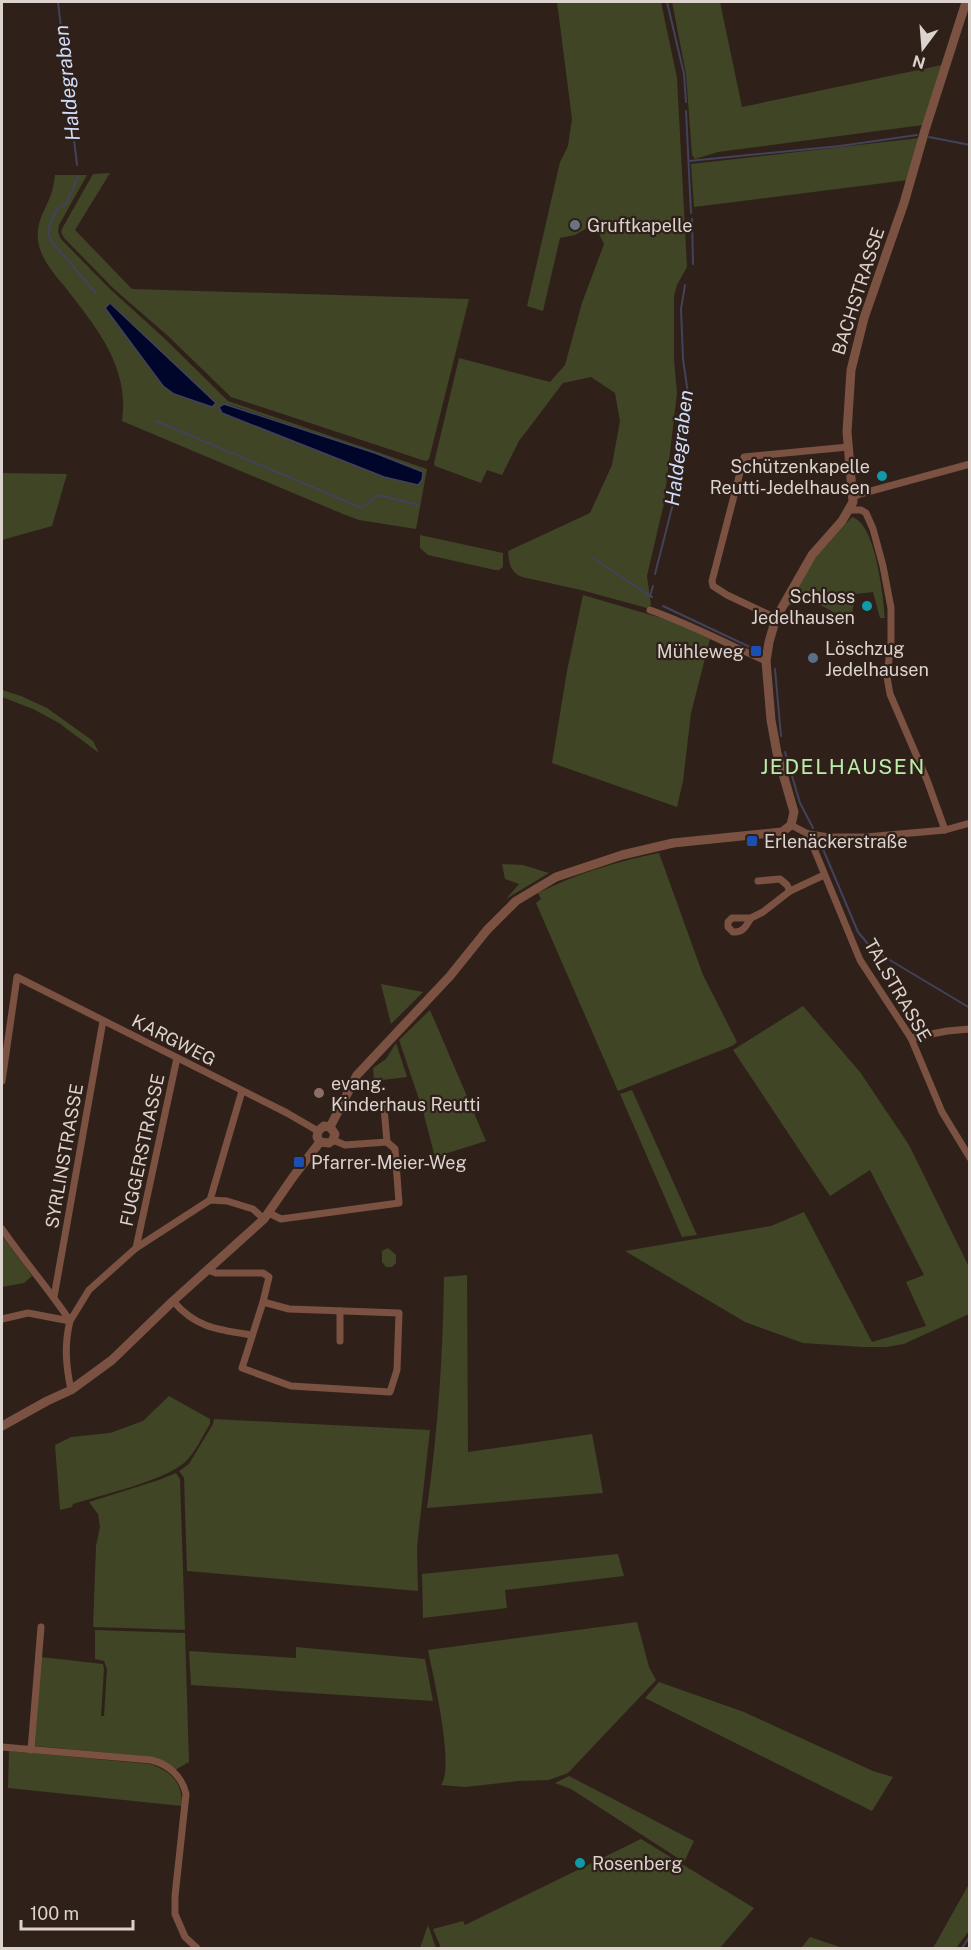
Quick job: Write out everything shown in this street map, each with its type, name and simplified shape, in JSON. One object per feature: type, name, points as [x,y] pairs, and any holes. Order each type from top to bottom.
[{"type":"street","name":"BACHSTRASSE","points":[[790,825],[794,812],[777,753],[771,720],[766,661],[776,618],[812,555],[850,510],[853,497],[846,432],[851,369],[864,318],[904,203],[966,2]]},
{"type":"street","points":[[776,618],[713,586],[744,457],[848,447]]},
{"type":"street","points":[[853,497],[969,464]]},
{"type":"street","points":[[850,510],[861,510],[866,513],[878,548],[891,608],[891,642],[887,677],[890,694],[927,780],[945,830]]},
{"type":"street","points":[[650,610],[677,619],[766,661]]},
{"type":"street","points":[[330,1127],[357,1075],[450,976],[502,914],[516,901],[556,877],[644,849],[674,843],[782,832],[790,825],[808,834],[830,837],[867,837],[945,830],[969,823]]},
{"type":"street","name":"TALSTRASSE","points":[[808,834],[861,960],[911,1038],[942,1112],[969,1158]]},
{"type":"street","points":[[751,918],[763,912],[790,891],[824,875]]},
{"type":"street","points":[[758,881],[780,879],[790,891]]},
{"type":"street","name":"KARGWEG","points":[[2,1081],[17,977],[242,1090],[318,1131]]},
{"type":"street","name":"SYRLINSTRASSE","points":[[54,1297],[104,1021]]},
{"type":"street","points":[[911,1038],[946,1030],[969,1029]]},
{"type":"street","name":"FUGGERSTRASSE","points":[[136,1248],[177,1058]]},
{"type":"street","points":[[210,1200],[242,1090]]},
{"type":"street","points":[[71,1390],[65,1345],[70,1321],[89,1290],[136,1248],[210,1200],[227,1201],[281,1219],[399,1203],[395,1149],[387,1142],[384,1108]]},
{"type":"street","points":[[324,1126],[330,1127],[335,1134],[333,1140],[329,1143],[320,1142],[317,1137],[318,1131],[324,1126]]},
{"type":"street","points":[[333,1140],[345,1145],[387,1142]]},
{"type":"street","points":[[2,1425],[71,1390],[112,1360],[172,1301],[267,1216],[320,1142]]},
{"type":"street","points":[[2,1230],[70,1321]]},
{"type":"street","points":[[207,1270],[216,1273],[262,1274],[269,1277],[242,1368],[291,1386],[390,1392],[397,1370],[399,1313],[289,1309],[263,1302]]},
{"type":"street","points":[[172,1301],[183,1314],[202,1325],[252,1335]]},
{"type":"street","points":[[340,1311],[340,1341]]},
{"type":"street","points":[[2,1319],[28,1313],[70,1321]]},
{"type":"street","points":[[31,1749],[42,1627]]},
{"type":"street","points":[[2,1747],[151,1760],[162,1763],[175,1772],[186,1794],[175,1914],[185,1937],[198,1948]]},
{"type":"green space","points":[[557,2],[661,2],[677,78],[687,267],[674,296],[674,360],[677,393],[664,503],[647,576],[651,605],[647,608],[522,577],[513,570],[509,559],[508,551],[590,513],[612,465],[620,421],[615,393],[591,377],[563,383],[519,441],[502,475],[487,470],[481,483],[435,466],[434,463],[459,358],[550,382],[565,365],[582,303],[604,244],[594,224],[575,235],[560,238],[543,311],[527,306],[560,162],[568,146],[572,119]]},
{"type":"green space","points":[[672,2],[720,2],[742,107],[942,65],[923,125],[718,152],[695,159],[692,155],[686,74]]},
{"type":"green space","points":[[920,138],[908,180],[694,207],[691,164]]},
{"type":"green space","points":[[110,173],[75,230],[132,289],[469,299],[429,459],[422,460],[231,397],[168,336],[114,289],[64,238],[61,232],[63,227],[93,174]]},
{"type":"green space","points":[[55,175],[87,175],[59,225],[58,232],[61,239],[228,401],[427,469],[416,529],[359,520],[122,421],[123,401],[116,365],[99,333],[48,265],[39,247],[39,223],[51,194]],"holes":[[[110,304],[215,402],[212,407],[174,394],[154,375],[105,308]],[[228,404],[375,453],[418,485],[384,477]]]},
{"type":"green space","points":[[2,473],[67,474],[52,526],[2,540]]},
{"type":"green space","points":[[852,517],[860,522],[867,532],[872,546],[880,578],[885,618],[880,618],[873,592],[856,594],[850,621],[798,593],[790,606],[787,605],[815,558]]},
{"type":"green space","points":[[420,535],[503,553],[503,567],[495,570],[428,555],[420,548]]},
{"type":"green space","points":[[583,595],[675,622],[710,639],[691,713],[683,781],[677,807],[552,763],[567,671]]},
{"type":"green space","points":[[2,690],[47,708],[93,741],[99,753],[59,723],[33,709],[2,697]]},
{"type":"green space","points":[[659,853],[703,975],[737,1042],[618,1091],[536,903],[541,899],[538,893],[567,880],[612,864]]},
{"type":"green space","points":[[502,864],[523,865],[549,873],[506,899],[519,884],[505,879]]},
{"type":"green space","points":[[381,984],[423,992],[391,1024]]},
{"type":"green space","points":[[803,1006],[860,1072],[909,1145],[969,1267],[969,1314],[904,1344],[863,1347],[803,1343],[745,1322],[625,1251],[771,1226],[804,1212],[872,1342],[926,1326],[906,1282],[924,1275],[870,1170],[830,1196],[733,1050]]},
{"type":"green space","points":[[430,1010],[486,1141],[435,1157],[423,1111],[399,1040]]},
{"type":"green space","points":[[396,1043],[407,1077],[374,1081],[373,1068],[386,1059]]},
{"type":"green space","points":[[632,1090],[697,1235],[682,1237],[620,1094]]},
{"type":"green space","points":[[2,1236],[32,1276],[24,1283],[2,1287]]},
{"type":"green space","points":[[388,1248],[396,1255],[396,1263],[392,1267],[386,1267],[382,1262],[382,1251]]},
{"type":"green space","points":[[467,1275],[468,1452],[592,1434],[603,1493],[427,1508],[439,1392],[444,1277]]},
{"type":"green space","points":[[169,1396],[210,1419],[210,1424],[188,1459],[162,1476],[60,1510],[55,1445],[71,1437],[110,1433],[143,1421]]},
{"type":"green space","points":[[214,1419],[430,1430],[417,1547],[418,1591],[187,1571],[184,1478],[179,1471],[189,1464]]},
{"type":"green space","points":[[176,1473],[180,1479],[185,1630],[93,1627],[96,1546],[100,1527],[98,1514],[89,1502]]},
{"type":"green space","points":[[618,1554],[624,1576],[505,1590],[507,1608],[423,1618],[422,1574]]},
{"type":"green space","points":[[637,1622],[649,1667],[656,1680],[568,1773],[549,1780],[465,1787],[441,1785],[445,1775],[446,1760],[438,1699],[428,1650]]},
{"type":"green space","points":[[95,1630],[185,1633],[189,1762],[175,1770],[151,1757],[35,1746],[41,1657],[103,1664],[101,1716],[104,1716],[107,1669],[104,1661],[95,1659]]},
{"type":"green space","points":[[296,1647],[425,1659],[433,1701],[191,1685],[189,1651],[296,1658]]},
{"type":"green space","points":[[659,1682],[744,1712],[873,1771],[893,1777],[872,1811],[645,1698]]},
{"type":"green space","points":[[9,1751],[150,1764],[175,1779],[182,1798],[182,1806],[8,1788]]},
{"type":"green space","points":[[569,1776],[694,1841],[684,1862],[571,1789],[555,1783]]},
{"type":"green space","points":[[641,1839],[754,1908],[720,1948],[441,1948],[433,1929],[463,1921],[465,1925]]},
{"type":"green space","points":[[969,1884],[969,1931],[956,1948],[933,1948]]},
{"type":"green space","points":[[428,1925],[436,1948],[420,1948]]},
{"type":"green space","points":[[810,1937],[843,1948],[801,1948]]},
{"type":"water","points":[[110,303],[216,403],[212,407],[174,394],[163,386],[105,308]]},
{"type":"water","points":[[224,404],[375,453],[423,472],[422,480],[418,485],[384,477],[222,413],[219,407]]},
{"type":"waterway","name":"Haldegraben","points":[[58,2],[77,165]]},
{"type":"waterway","name":"Haldegraben","points":[[667,2],[684,74],[686,102]]},
{"type":"waterway","name":"Haldegraben","points":[[686,111],[691,213]]},
{"type":"waterway","points":[[689,161],[840,146],[917,135]]},
{"type":"waterway","points":[[929,137],[970,145]]},
{"type":"waterway","name":"Haldegraben","points":[[78,177],[66,204],[57,209],[48,235],[95,292]]},
{"type":"waterway","name":"Haldegraben","points":[[692,219],[693,264]]},
{"type":"waterway","name":"Haldegraben","points":[[655,574],[676,492],[689,401],[683,359],[681,309],[685,285]]},
{"type":"waterway","points":[[156,421],[362,508],[378,495],[418,505]]},
{"type":"waterway","points":[[593,558],[650,596]]},
{"type":"waterway","name":"Haldegraben","points":[[652,597],[650,596],[653,586]]},
{"type":"waterway","name":"Haldegraben","points":[[663,606],[754,649]]},
{"type":"waterway","name":"Haldegraben","points":[[775,669],[781,736]]},
{"type":"waterway","name":"Haldegraben","points":[[785,752],[800,803],[813,828]]},
{"type":"waterway","name":"Haldegraben","points":[[820,842],[858,932],[873,950],[970,1008]]},
{"type":"waterway","points":[[962,1948],[970,1936]]},
{"type":"place","name":"Gruftkapelle","points":[[575,225]]},
{"type":"place","name":"Schützenkapelle Reutti-Jedelhausen","points":[[882,476]]},
{"type":"place","name":"Schloss Jedelhausen","points":[[867,606]]},
{"type":"place","name":"Mühleweg","points":[[756,651]]},
{"type":"place","name":"Löschzug Jedelhausen","points":[[813,658]]},
{"type":"place","name":"Erlenäckerstraße","points":[[752,841]]},
{"type":"place","name":"evang. Kinderhaus Reutti","points":[[319,1093]]},
{"type":"place","name":"Pfarrer-Meier-Weg","points":[[299,1162]]},
{"type":"place","name":"Rosenberg","points":[[580,1863]]},
{"type":"district","name":"JEDELHAUSEN","points":[[843,766]]}]
